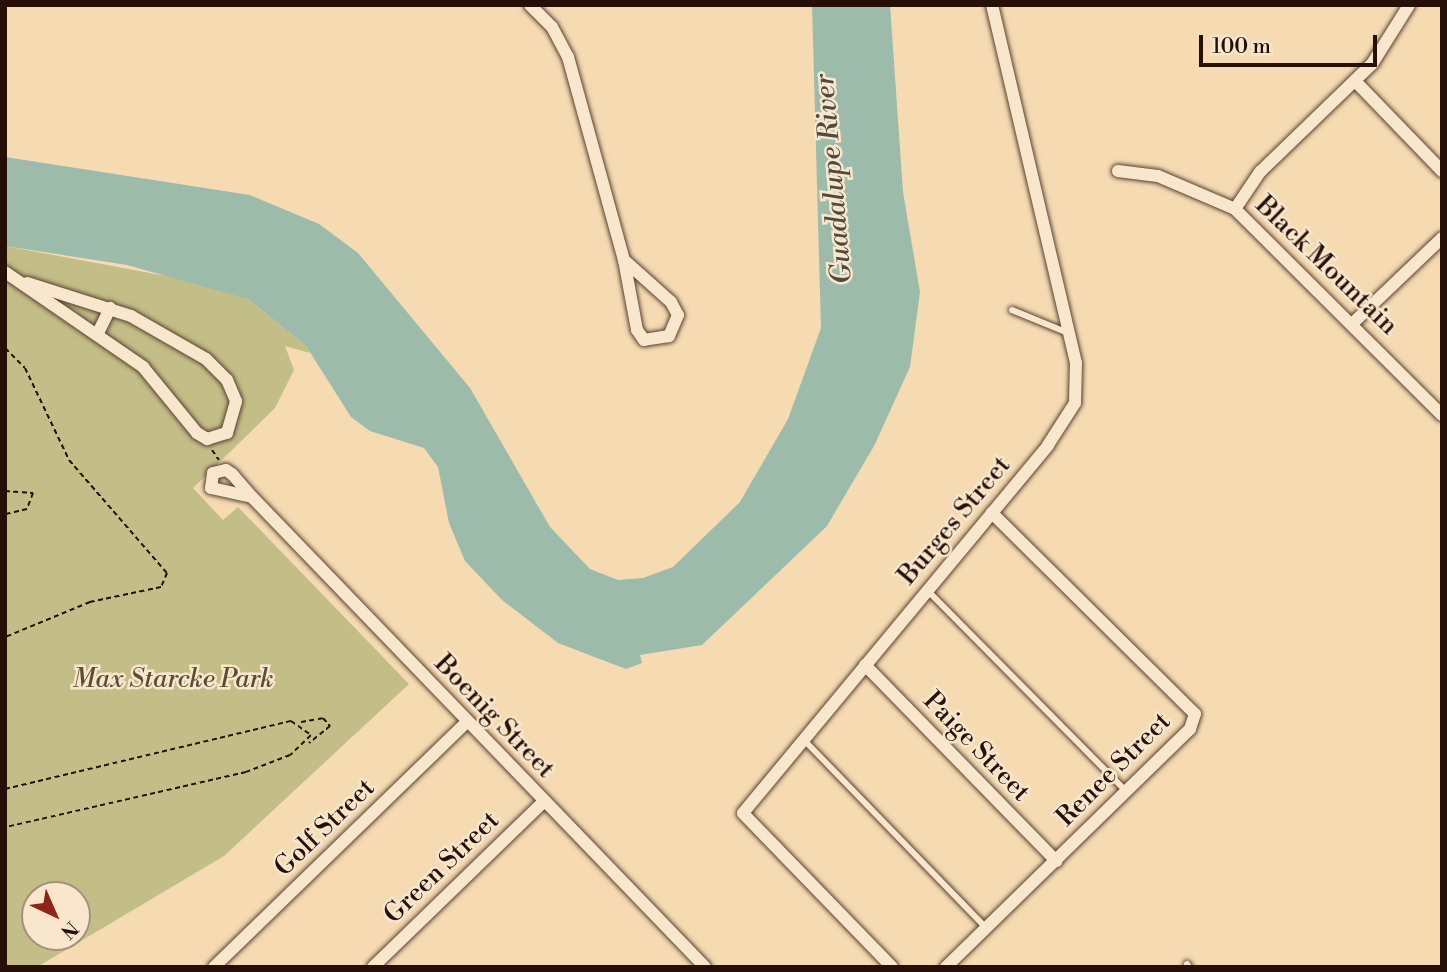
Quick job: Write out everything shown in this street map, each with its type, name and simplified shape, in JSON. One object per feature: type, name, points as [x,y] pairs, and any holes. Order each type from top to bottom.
[{"type":"street","points":[[530,5],[552,27],[568,57],[624,260],[637,330],[644,340],[669,336],[678,315],[671,302],[624,260]]},
{"type":"street","name":"Burges Street","points":[[892,967],[743,813],[992,513],[1075,402],[1079,379],[1070,333],[992,5]]},
{"type":"street","points":[[1235,209],[1260,172],[1356,82],[1409,5]]},
{"type":"street","points":[[1356,82],[1442,171]]},
{"type":"street","name":"Black Mountain","points":[[1118,171],[1158,176],[1235,209],[1353,323],[1442,415]]},
{"type":"street","points":[[1353,323],[1442,238]]},
{"type":"street","points":[[5,272],[27,283],[143,367],[208,439],[227,433],[235,419],[227,380],[168,335],[110,308],[27,283]]},
{"type":"street","points":[[98,332],[110,308]]},
{"type":"street","points":[[226,470],[213,474],[211,488],[252,497]]},
{"type":"street","name":"Boenig Street","points":[[226,470],[543,802],[705,967]]},
{"type":"street","name":"Renee Street","points":[[946,967],[1190,729],[1195,714],[992,513]]},
{"type":"street","name":"Paige Street","points":[[865,665],[1056,861]]},
{"type":"street","name":"Golf Street","points":[[214,967],[467,722]]},
{"type":"street","name":"Green Street","points":[[373,967],[543,802]]},
{"type":"lane","points":[[1012,310],[1070,333]]},
{"type":"lane","points":[[927,590],[1126,791]]},
{"type":"lane","points":[[802,739],[986,928]]},
{"type":"path","points":[[5,348],[25,368],[69,460],[167,573],[161,587],[90,602],[5,637]]},
{"type":"path","points":[[208,439],[226,470]]},
{"type":"path","points":[[5,491],[33,494],[27,509],[5,514]]},
{"type":"path","points":[[5,789],[323,718],[330,726],[308,744],[246,772],[5,827]]},
{"type":"path","points":[[300,723],[311,735],[308,744]]},
{"type":"green space","name":"Max Starcke Park","points":[[5,246],[214,285],[248,299],[306,346],[310,353],[285,346],[294,370],[275,408],[193,488],[223,520],[238,507],[409,684],[224,856],[91,935],[91,881],[21,881],[21,951],[64,951],[37,967],[5,967]]},
{"type":"water","name":"Guadalupe River","points":[[812,5],[890,5],[903,192],[920,292],[910,367],[874,446],[827,526],[702,645],[640,655],[642,663],[626,669],[558,643],[502,600],[465,561],[449,523],[438,467],[424,448],[370,431],[351,417],[306,346],[248,299],[127,265],[5,246],[5,157],[250,195],[319,224],[358,253],[470,388],[550,527],[590,569],[618,580],[643,578],[673,567],[740,502],[788,419],[821,328]]}]
